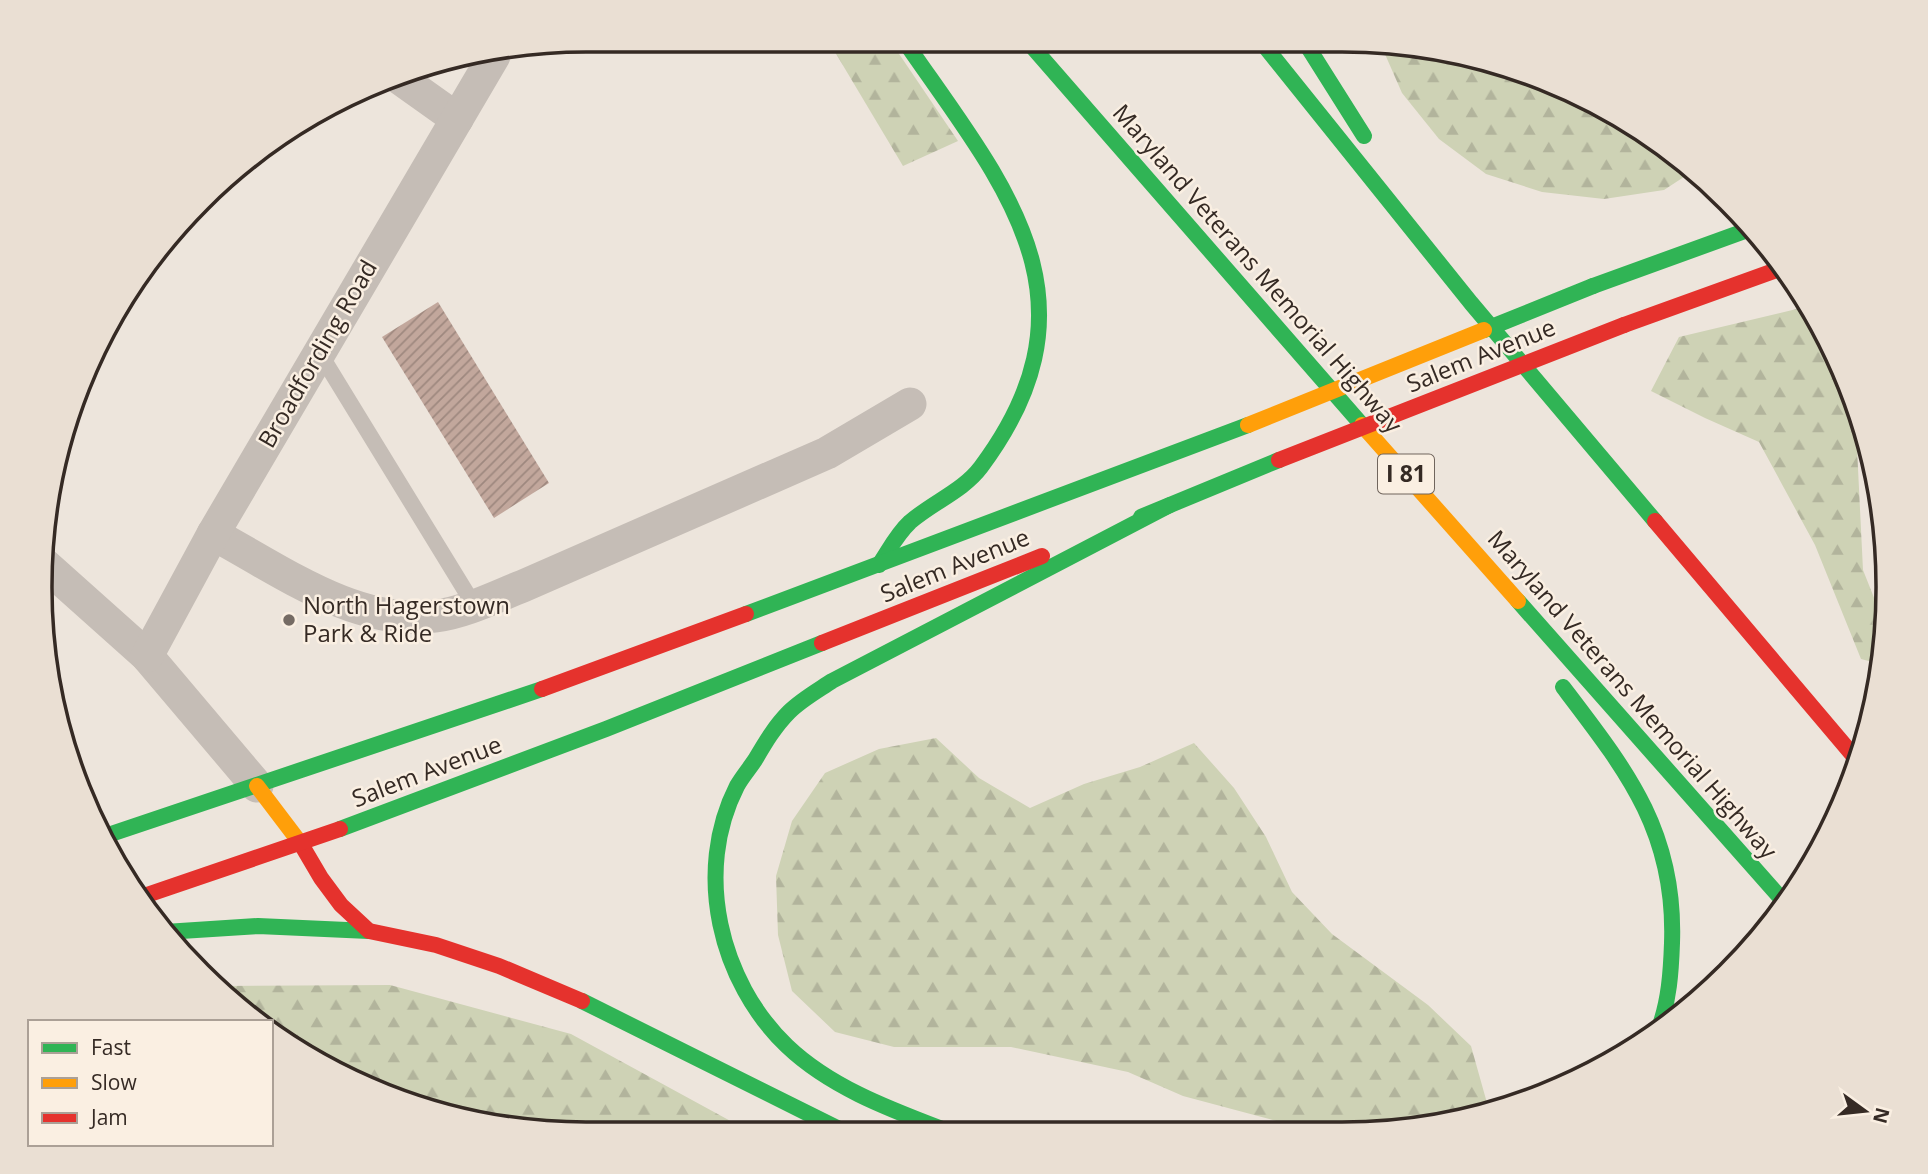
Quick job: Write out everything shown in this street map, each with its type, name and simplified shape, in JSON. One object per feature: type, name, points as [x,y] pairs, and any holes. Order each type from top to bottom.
[{"type":"main road","points":[[879,565],[907,524],[968,481],[998,443],[1025,395],[1038,353],[1039,307],[1034,264],[1018,218],[997,177],[912,52]]},
{"type":"main road","name":"Maryland Veterans Memorial Highway","points":[[1037,52],[1777,895]]},
{"type":"main road","points":[[1269,52],[1471,303],[1849,751]]},
{"type":"main road","points":[[1311,52],[1373,150]]},
{"type":"main road","points":[[1388,174],[1471,303]]},
{"type":"main road","name":"Salem Avenue","points":[[113,833],[609,666],[1248,425],[1593,286],[1741,232]]},
{"type":"main road","name":"Salem Avenue","points":[[150,894],[302,844],[606,729],[1279,460],[1624,325],[1772,272]]},
{"type":"main road","points":[[1403,471],[1517,624]]},
{"type":"main road","points":[[921,1122],[828,1077],[789,1047],[754,1010],[730,965],[718,923],[715,873],[723,827],[736,789],[760,750],[792,709],[832,681],[1170,505]]},
{"type":"main road","points":[[1558,679],[1622,766],[1649,814],[1666,861],[1673,911],[1671,970],[1662,1014]]},
{"type":"main road","points":[[257,786],[302,844],[321,878],[341,905],[369,931]]},
{"type":"main road","points":[[179,931],[258,926],[369,931],[436,945],[499,966],[580,1000],[825,1122]]},
{"type":"street","name":"Broadfording Road","points":[[147,656],[213,534],[491,62]]},
{"type":"street","points":[[408,83],[457,119]]},
{"type":"street","points":[[213,534],[344,604],[382,615],[407,618],[439,616],[474,605],[827,453],[909,404]]},
{"type":"street","points":[[53,572],[147,656],[257,786]]},
{"type":"lane","points":[[319,352],[474,605]]},
{"type":"green space","points":[[835,52],[898,52],[958,141],[903,166]]},
{"type":"green space","points":[[1385,55],[1445,63],[1513,81],[1546,93],[1608,124],[1683,177],[1664,190],[1604,199],[1542,192],[1486,174],[1439,139],[1402,93]]},
{"type":"green space","points":[[1797,309],[1804,320],[1835,382],[1857,449],[1863,570],[1875,601],[1870,661],[1861,659],[1815,545],[1759,442],[1651,391],[1679,337]]},
{"type":"green space","points":[[936,738],[979,778],[1030,808],[1084,784],[1140,767],[1194,743],[1234,788],[1266,837],[1292,892],[1332,934],[1428,1005],[1471,1046],[1486,1101],[1411,1117],[1341,1122],[1280,1122],[1183,1096],[1128,1072],[1011,1047],[894,1047],[835,1032],[792,991],[778,935],[776,876],[792,821],[825,773],[879,749]]},
{"type":"green space","points":[[390,985],[571,1034],[732,1122],[552,1120],[517,1117],[449,1103],[382,1081],[320,1050],[262,1011],[232,986]]},
{"type":"building","points":[[438,302],[549,483],[494,518],[382,337]]},
{"type":"traffic: fast","points":[[879,565],[910,522],[957,490],[981,467],[1018,406],[1036,349],[1038,296],[1027,244],[1005,194],[976,145],[912,52]]},
{"type":"traffic: fast","points":[[1037,52],[1362,425]]},
{"type":"traffic: fast","points":[[1269,52],[1471,303],[1655,521]]},
{"type":"traffic: fast","points":[[1311,52],[1364,136]]},
{"type":"traffic: fast","points":[[1593,286],[1741,232]]},
{"type":"traffic: fast","points":[[1484,330],[1593,286]]},
{"type":"traffic: fast","points":[[746,614],[1248,425]]},
{"type":"traffic: fast","points":[[1141,517],[1279,460]]},
{"type":"traffic: fast","points":[[923,1122],[842,1086],[804,1061],[764,1020],[745,990],[730,958],[720,924],[716,889],[717,854],[724,819],[737,786],[779,723],[804,700],[832,681],[1170,505]]},
{"type":"traffic: fast","points":[[1518,601],[1777,895]]},
{"type":"traffic: fast","points":[[340,829],[606,729],[822,643]]},
{"type":"traffic: fast","points":[[1563,687],[1627,776],[1656,835],[1666,868],[1671,904],[1672,954],[1663,1013]]},
{"type":"traffic: fast","points":[[113,833],[542,689]]},
{"type":"traffic: fast","points":[[179,931],[258,926],[369,931]]},
{"type":"traffic: fast","points":[[582,1001],[825,1122]]},
{"type":"traffic: slow","points":[[1248,425],[1484,330]]},
{"type":"traffic: slow","points":[[1362,425],[1518,601]]},
{"type":"traffic: slow","points":[[257,786],[301,844]]},
{"type":"traffic: jam","points":[[1624,325],[1772,272]]},
{"type":"traffic: jam","points":[[1279,460],[1624,325]]},
{"type":"traffic: jam","points":[[1655,521],[1849,751]]},
{"type":"traffic: jam","points":[[822,643],[1042,556]]},
{"type":"traffic: jam","points":[[542,689],[746,614]]},
{"type":"traffic: jam","points":[[150,894],[340,829]]},
{"type":"traffic: jam","points":[[301,844],[341,905],[369,931],[436,945],[499,966],[582,1001]]},
{"type":"place","name":"North Hagerstown Park & Ride","points":[[289,620]]}]
